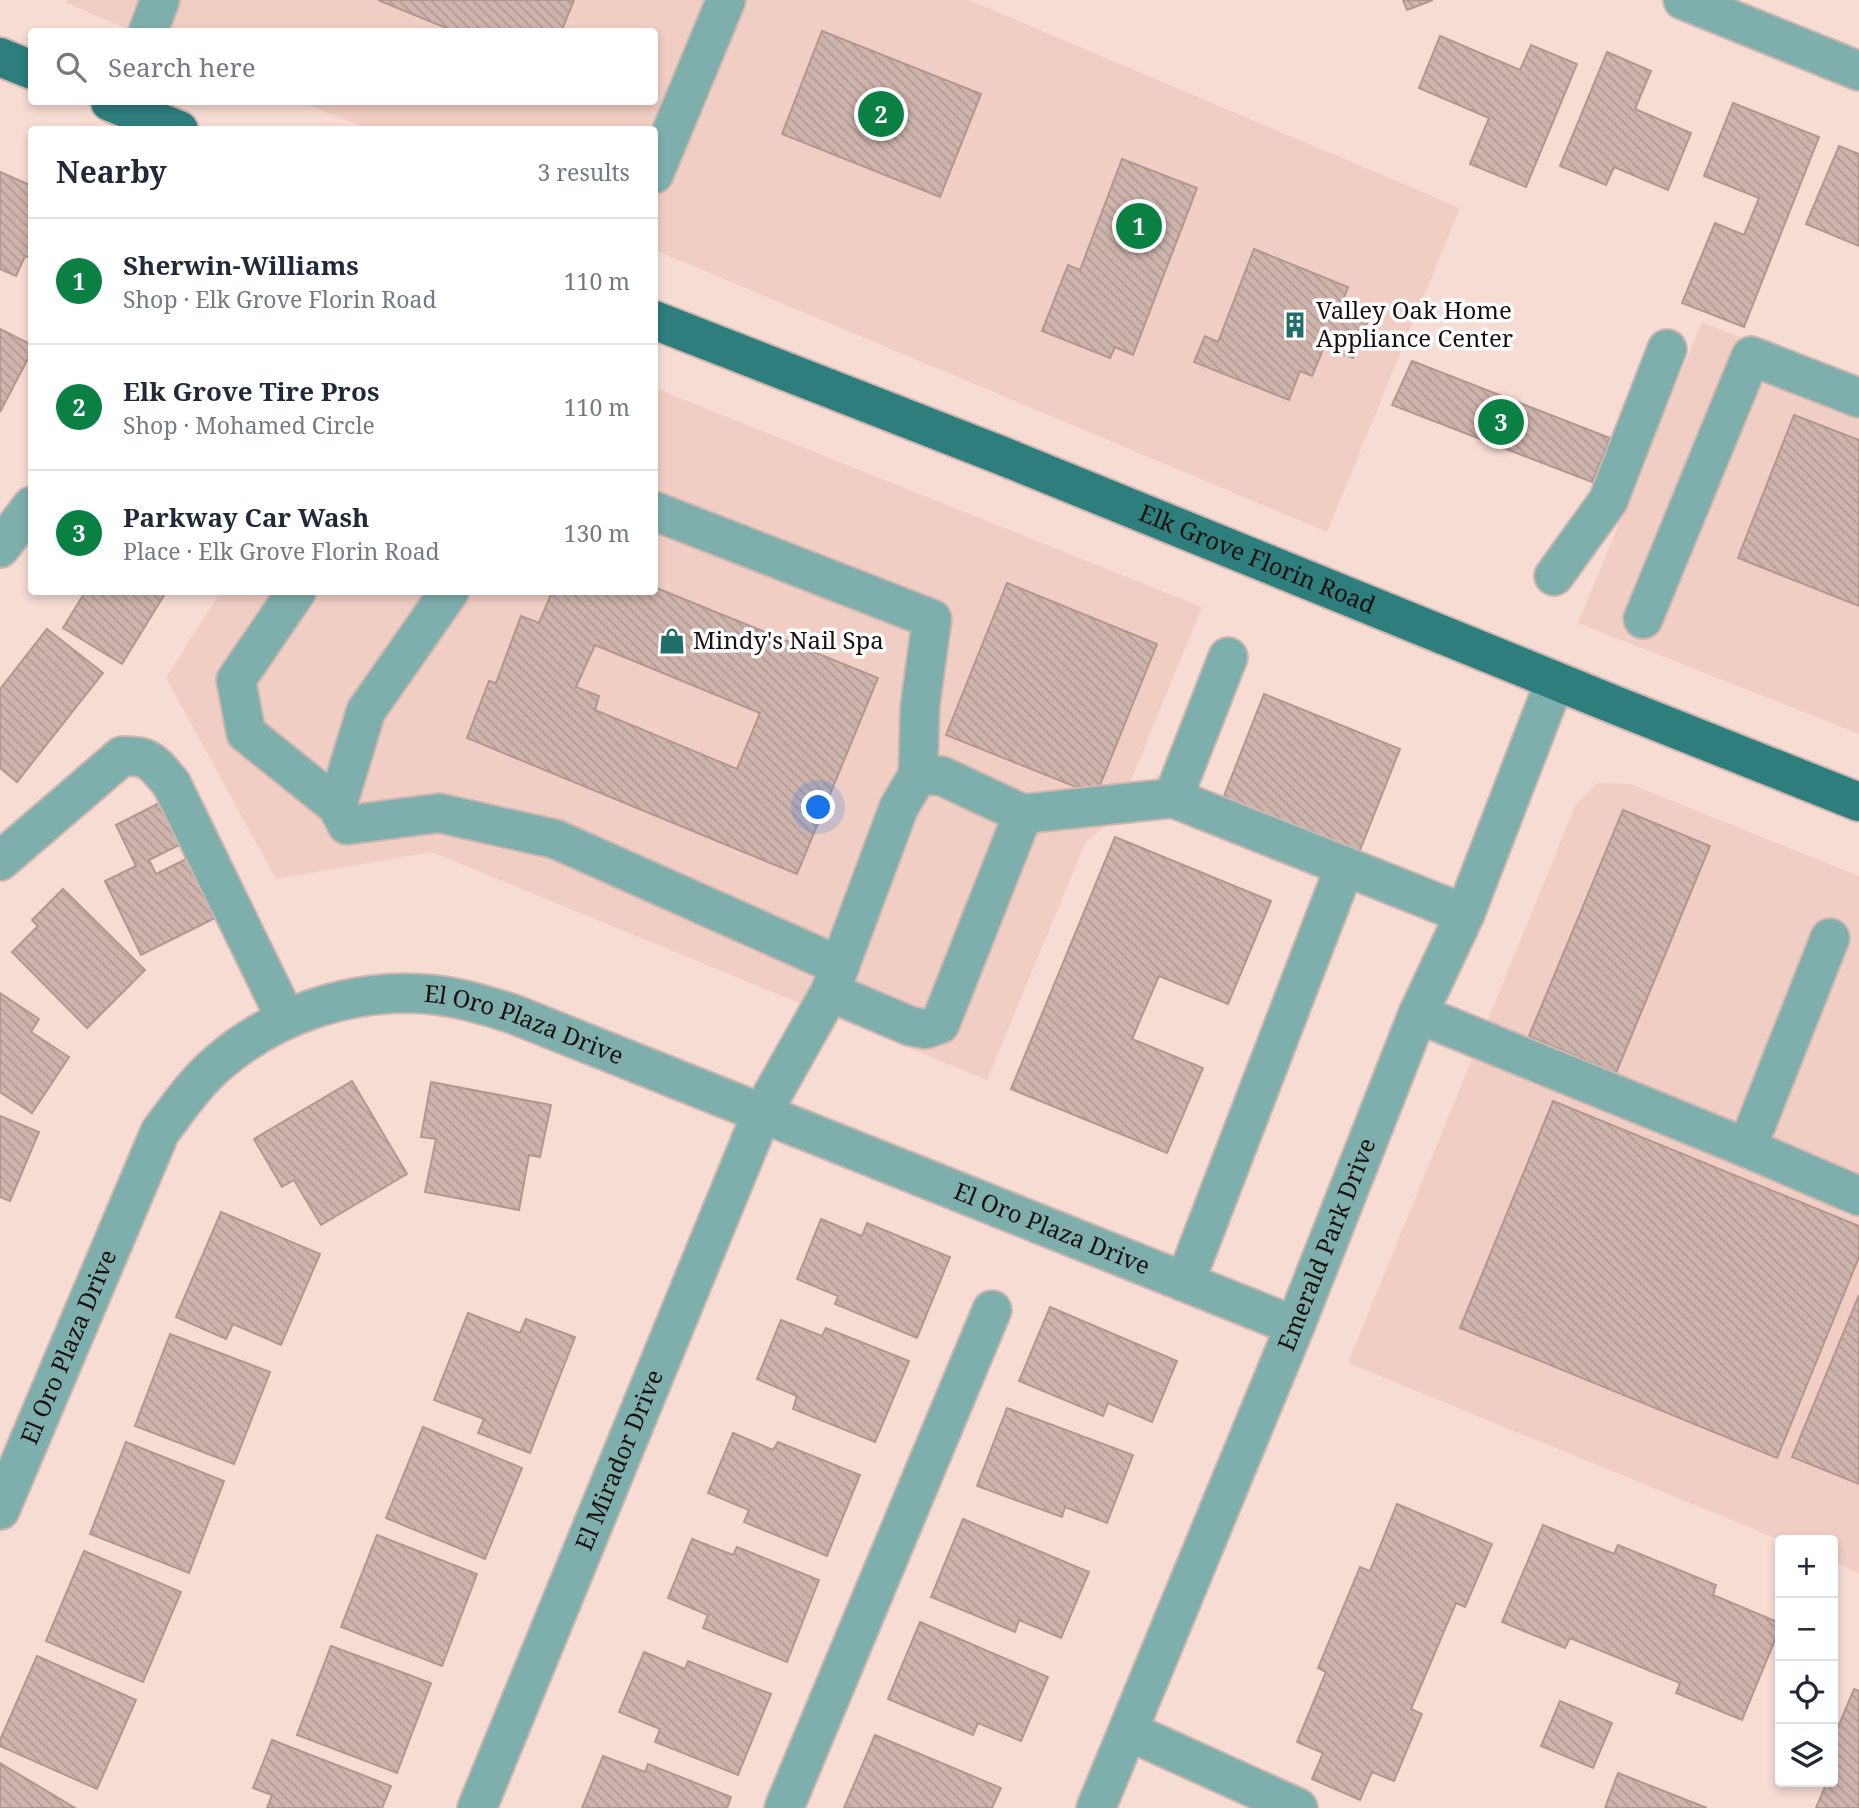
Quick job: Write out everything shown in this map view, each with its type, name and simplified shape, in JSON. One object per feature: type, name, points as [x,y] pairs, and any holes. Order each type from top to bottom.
[{"type":"main road","points":[[121,105],[170,126]]},
{"type":"main road","name":"Elk Grove Florin Road","points":[[658,322],[1000,455],[1859,802]]},
{"type":"street","points":[[150,28],[160,0]]},
{"type":"street","points":[[658,160],[726,0]]},
{"type":"street","points":[[1683,0],[1859,71]]},
{"type":"street","points":[[1554,576],[1608,501],[1667,349]]},
{"type":"street","points":[[1643,619],[1751,356],[1859,398]]},
{"type":"street","points":[[0,548],[28,511]]},
{"type":"street","points":[[658,513],[932,619],[920,706],[918,775],[942,776],[1023,814],[1173,798],[1465,914]]},
{"type":"street","points":[[294,595],[236,680],[246,733],[337,806],[347,825],[439,813],[555,839],[835,979],[910,1026],[925,1029],[940,1024],[1023,814]]},
{"type":"street","points":[[337,806],[366,711],[447,595]]},
{"type":"street","points":[[1173,798],[1228,657]]},
{"type":"street","name":"Emerald Park Drive","points":[[1096,1808],[1295,1326],[1418,1014],[1465,914],[1555,681]]},
{"type":"street","points":[[0,861],[122,756],[140,755],[171,783],[286,1019]]},
{"type":"street","name":"El Mirador Drive","points":[[477,1808],[762,1113],[835,979],[899,807],[918,775]]},
{"type":"street","points":[[1185,1282],[1345,866]]},
{"type":"street","points":[[1747,1148],[1830,938]]},
{"type":"street","name":"El Oro Plaza Drive","points":[[0,1510],[160,1132],[186,1096],[218,1064],[254,1036],[286,1019],[336,1001],[380,994],[426,994],[470,1000],[513,1014],[1295,1326]]},
{"type":"street","points":[[1418,1014],[1859,1196]]},
{"type":"street","points":[[784,1808],[992,1310]]},
{"type":"street","points":[[1128,1731],[1298,1808]]},
{"type":"shaded area","points":[[67,0],[969,0],[1460,208],[1327,532],[658,251],[658,126],[361,126],[308,105],[658,105],[658,28],[125,28],[66,3]]},
{"type":"shaded area","points":[[1702,322],[1859,385],[1859,734],[1578,623]]},
{"type":"shaded area","points":[[658,389],[1202,607],[1115,819],[1086,841],[987,1080],[432,852],[276,879],[166,678],[218,595],[658,595]]},
{"type":"shaded area","points":[[1598,783],[1630,784],[1859,876],[1859,1573],[1838,1564],[1838,1535],[1775,1535],[1775,1538],[1348,1363],[1576,804]]},
{"type":"building","points":[[378,0],[574,0],[563,28],[446,28]]},
{"type":"building","points":[[1403,0],[1433,0],[1407,10]]},
{"type":"building","points":[[822,31],[981,94],[940,197],[782,134]]},
{"type":"building","points":[[1440,36],[1520,70],[1531,45],[1577,64],[1526,187],[1470,164],[1489,118],[1419,88]]},
{"type":"building","points":[[1607,52],[1651,71],[1635,109],[1691,133],[1668,190],[1614,167],[1606,185],[1560,166]]},
{"type":"building","points":[[1733,103],[1819,137],[1744,327],[1682,303],[1715,223],[1744,235],[1759,198],[1704,176]]},
{"type":"building","points":[[1839,146],[1859,154],[1859,246],[1806,224]]},
{"type":"building","points":[[1122,159],[1197,188],[1133,355],[1115,347],[1110,358],[1042,331],[1068,265],[1080,270]]},
{"type":"building","points":[[0,172],[28,184],[28,257],[25,256],[16,276],[0,269]]},
{"type":"building","name":"Valley Oak Home Appliance Center","points":[[1254,249],[1348,287],[1343,300],[1371,313],[1353,358],[1324,347],[1312,376],[1300,371],[1289,400],[1194,362],[1205,336],[1218,342]]},
{"type":"building","points":[[0,329],[28,343],[28,359],[0,412]]},
{"type":"building","points":[[1412,361],[1610,438],[1592,482],[1392,405]]},
{"type":"building","points":[[1794,415],[1859,440],[1859,606],[1738,558]]},
{"type":"building","points":[[1007,583],[1157,644],[1096,795],[946,735]]},
{"type":"building","points":[[658,589],[878,678],[797,874],[467,738],[489,681],[496,683],[521,616],[539,623],[551,595],[658,595]],"holes":[[[595,645],[760,713],[737,769],[595,710],[599,696],[576,687]]]},
{"type":"building","points":[[83,595],[164,595],[122,664],[63,628]]},
{"type":"building","points":[[47,629],[103,673],[17,782],[0,768],[0,689]]},
{"type":"building","points":[[1264,694],[1400,749],[1358,855],[1222,801]]},
{"type":"building","points":[[159,803],[179,845],[149,860],[156,874],[186,859],[215,918],[141,955],[105,881],[136,866],[116,825]]},
{"type":"building","points":[[1623,810],[1710,846],[1616,1073],[1529,1036]]},
{"type":"building","points":[[1115,837],[1271,901],[1228,1004],[1159,976],[1132,1039],[1203,1068],[1167,1153],[1011,1089]]},
{"type":"building","points":[[63,889],[145,970],[87,1028],[12,952],[38,926],[32,920]]},
{"type":"building","points":[[0,993],[39,1019],[31,1032],[69,1057],[32,1113],[0,1092]]},
{"type":"building","points":[[352,1081],[407,1174],[321,1225],[294,1180],[282,1187],[254,1139]]},
{"type":"building","points":[[431,1082],[551,1105],[540,1157],[529,1155],[519,1210],[425,1192],[436,1139],[421,1137]]},
{"type":"building","points":[[1553,1101],[1859,1226],[1859,1257],[1777,1458],[1460,1328]]},
{"type":"building","points":[[0,1116],[39,1132],[10,1201],[0,1197]]},
{"type":"building","points":[[221,1212],[320,1254],[281,1345],[233,1324],[226,1339],[176,1317]]},
{"type":"building","points":[[821,1219],[862,1236],[867,1223],[950,1257],[917,1338],[835,1304],[838,1296],[797,1279]]},
{"type":"building","points":[[1859,1295],[1859,1484],[1792,1457]]},
{"type":"building","points":[[1050,1307],[1177,1361],[1152,1422],[1108,1403],[1103,1416],[1019,1381]]},
{"type":"building","points":[[468,1313],[520,1333],[526,1319],[575,1337],[530,1453],[478,1433],[484,1419],[434,1400]]},
{"type":"building","points":[[781,1320],[822,1336],[826,1328],[909,1361],[875,1442],[793,1409],[797,1396],[757,1379]]},
{"type":"building","points":[[170,1334],[270,1372],[234,1464],[135,1426]]},
{"type":"building","points":[[1007,1408],[1133,1455],[1107,1523],[1065,1507],[1062,1517],[977,1486]]},
{"type":"building","points":[[423,1427],[522,1468],[485,1559],[386,1518]]},
{"type":"building","points":[[733,1433],[773,1450],[778,1442],[860,1475],[827,1556],[744,1522],[749,1510],[708,1493]]},
{"type":"building","points":[[126,1442],[224,1481],[189,1573],[90,1534]]},
{"type":"building","points":[[1397,1504],[1492,1544],[1465,1607],[1456,1603],[1411,1709],[1422,1714],[1394,1781],[1372,1772],[1360,1800],[1312,1779],[1323,1753],[1297,1742],[1326,1672],[1318,1668],[1360,1567],[1370,1571]]},
{"type":"building","points":[[963,1519],[1089,1572],[1061,1638],[1019,1620],[1015,1632],[931,1597]]},
{"type":"building","points":[[1543,1525],[1614,1554],[1618,1545],[1716,1585],[1713,1595],[1775,1621],[1775,1640],[1742,1720],[1676,1693],[1680,1683],[1570,1638],[1565,1648],[1502,1622]]},
{"type":"building","points":[[377,1535],[477,1574],[442,1666],[341,1627]]},
{"type":"building","points":[[692,1539],[733,1555],[737,1547],[819,1580],[787,1662],[703,1628],[708,1615],[668,1598]]},
{"type":"building","points":[[84,1551],[181,1592],[143,1682],[46,1641]]},
{"type":"building","points":[[920,1622],[1048,1677],[1021,1741],[978,1723],[973,1735],[888,1699]]},
{"type":"building","points":[[331,1646],[431,1683],[397,1773],[297,1735]]},
{"type":"building","points":[[644,1652],[685,1669],[688,1661],[771,1694],[738,1775],[655,1742],[660,1729],[619,1712]]},
{"type":"building","points":[[37,1656],[136,1700],[97,1789],[0,1746],[0,1740]]},
{"type":"building","points":[[1854,1689],[1859,1691],[1859,1808],[1816,1808],[1825,1787],[1838,1787],[1838,1727]]},
{"type":"building","points":[[1560,1701],[1612,1723],[1593,1768],[1541,1746]]},
{"type":"building","points":[[875,1735],[1001,1788],[992,1808],[844,1808]]},
{"type":"building","points":[[272,1740],[391,1786],[382,1808],[267,1808],[272,1795],[253,1788]]},
{"type":"building","points":[[603,1756],[645,1772],[648,1764],[731,1797],[727,1808],[582,1808]]},
{"type":"building","points":[[0,1763],[75,1808],[0,1808]]},
{"type":"building","points":[[1618,1773],[1707,1808],[1605,1808]]},
{"type":"place","name":"Elk Grove Tire Pros","points":[[881,114]]},
{"type":"place","name":"Sherwin-Williams","points":[[1139,226]]},
{"type":"place","name":"Valley Oak Home Appliance Center","points":[[1295,325]]},
{"type":"place","name":"Parkway Car Wash","points":[[1501,422]]},
{"type":"place","name":"Mindy's Nail Spa","points":[[672,641]]}]
